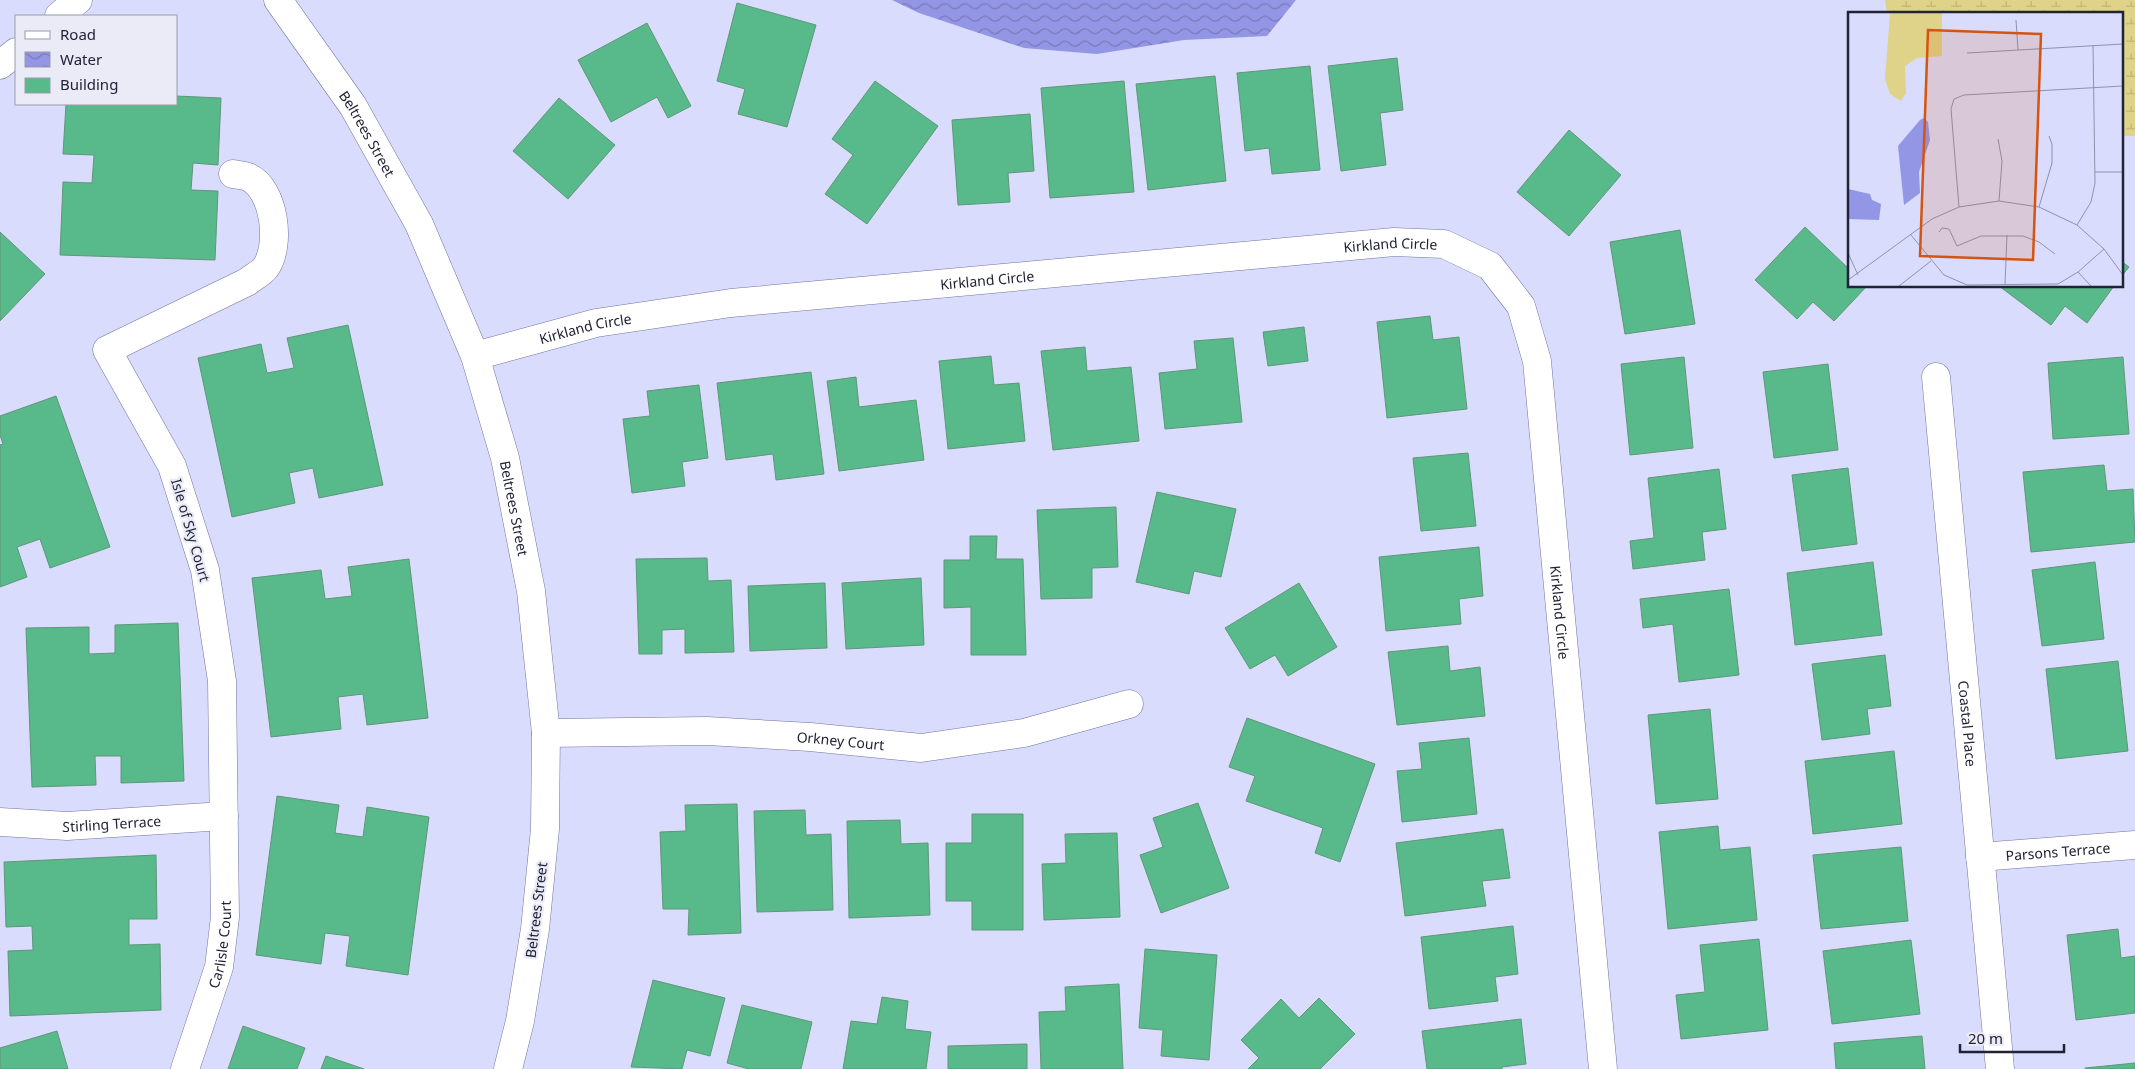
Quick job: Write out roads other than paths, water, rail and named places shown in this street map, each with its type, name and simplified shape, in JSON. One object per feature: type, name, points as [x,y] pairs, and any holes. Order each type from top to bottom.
[{"type":"street","points":[[60,15],[78,0]]},
{"type":"street","name":"Beltrees Street","points":[[278,0],[353,106],[419,224],[475,356],[505,458],[529,581],[546,732],[545,829],[535,929],[520,1020],[508,1069]]},
{"type":"street","points":[[0,65],[15,53]]},
{"type":"street","name":"Isle of Sky Court","points":[[224,816],[222,681],[205,570],[172,466],[107,350],[247,282],[265,269],[273,253],[274,235],[270,202],[259,186],[249,177],[233,174]]},
{"type":"street","name":"Kirkland Circle","points":[[475,356],[596,323],[732,302],[1394,242],[1444,244],[1490,266],[1521,306],[1537,361],[1603,1069]]},
{"type":"street","name":"Coastal Place","points":[[1936,377],[2000,1069]]},
{"type":"street","name":"Orkney Court","points":[[546,732],[707,731],[810,737],[921,748],[1024,733],[1129,704]]},
{"type":"street","name":"Stirling Terrace","points":[[0,822],[68,826],[224,816]]},
{"type":"street","name":"Carlisle Court","points":[[186,1069],[219,968],[225,916],[224,816]]},
{"type":"street","name":"Parsons Terrace","points":[[1980,857],[2135,845]]},
{"type":"water","points":[[892,0],[1296,0],[1267,36],[1184,40],[1097,54],[1024,48],[919,13]]}]
